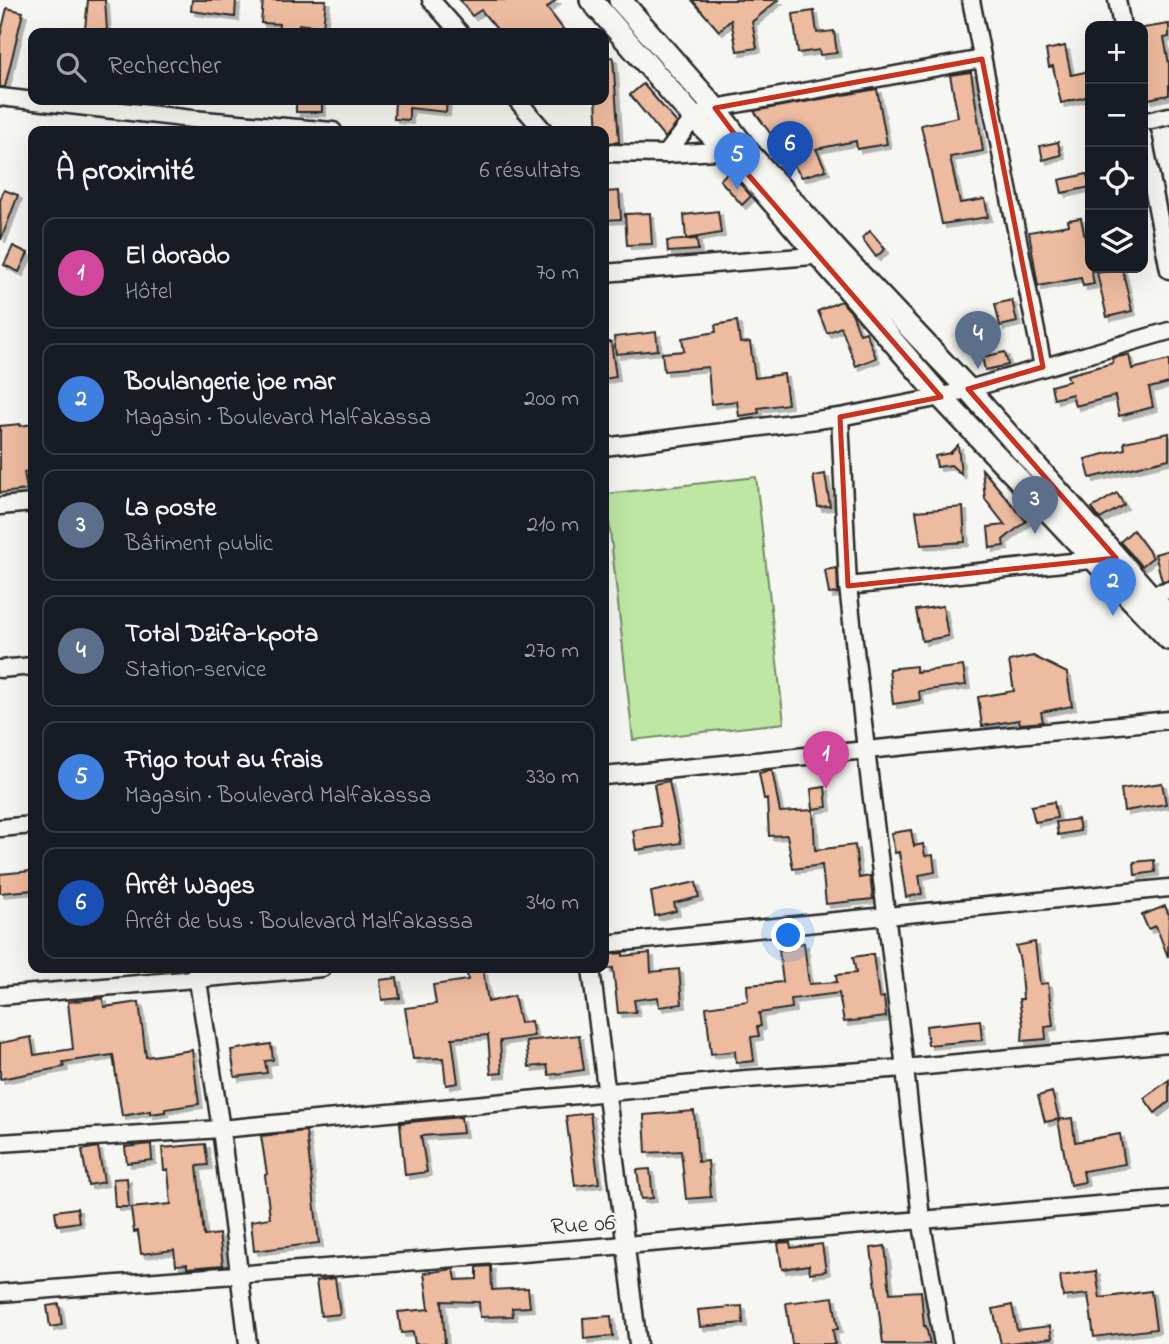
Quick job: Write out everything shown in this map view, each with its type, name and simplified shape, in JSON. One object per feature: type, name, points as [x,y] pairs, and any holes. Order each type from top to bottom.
[{"type":"main road","points":[[592,0],[694,118],[726,149],[820,255],[941,397],[1106,559],[1159,592],[1169,617]]},
{"type":"main road","points":[[620,0],[715,108],[748,152],[968,389],[1169,639]]},
{"type":"street","points":[[431,0],[456,28]]},
{"type":"street","points":[[971,0],[1043,367]]},
{"type":"street","points":[[1117,0],[1121,21]]},
{"type":"street","points":[[666,154],[694,118],[715,108],[982,60]]},
{"type":"street","points":[[0,97],[28,101]]},
{"type":"street","points":[[54,105],[190,125],[214,126]]},
{"type":"street","points":[[521,105],[540,126]]},
{"type":"street","points":[[1148,121],[1169,116]]},
{"type":"street","points":[[1145,147],[1169,270]]},
{"type":"street","points":[[609,153],[666,154],[726,149],[748,152]]},
{"type":"street","points":[[609,273],[820,255],[842,256]]},
{"type":"street","points":[[609,446],[840,417],[941,397],[1169,331]]},
{"type":"street","points":[[840,417],[848,586],[866,750],[921,1219],[943,1344]]},
{"type":"street","points":[[0,506],[28,503]]},
{"type":"street","points":[[848,586],[1106,559]]},
{"type":"street","points":[[0,669],[28,666]]},
{"type":"street","points":[[609,776],[1169,720]]},
{"type":"street","points":[[0,828],[28,825]]},
{"type":"street","points":[[609,944],[1169,888]]},
{"type":"street","points":[[0,996],[197,973],[221,1129],[248,1344]]},
{"type":"street","points":[[592,973],[638,1344]]},
{"type":"street","points":[[0,1143],[221,1129],[747,1079],[905,1068],[1169,1043]]},
{"type":"street","name":"Rue 06","points":[[0,1293],[626,1245],[1169,1199]]},
{"type":"highlighted area","points":[[982,59],[1043,367],[968,389],[1116,558],[848,586],[840,417],[941,397],[726,149],[748,152],[715,108]]},
{"type":"green space","points":[[756,477],[784,723],[633,740],[609,521],[609,494]]},
{"type":"building","points":[[88,0],[105,0],[107,28],[85,28]]},
{"type":"building","points":[[192,0],[236,0],[235,17],[191,11]]},
{"type":"building","points":[[263,0],[326,0],[323,27],[299,24],[299,28],[279,28],[279,24],[261,23]]},
{"type":"building","points":[[460,0],[556,0],[547,8],[562,28],[496,28],[481,10],[472,16]]},
{"type":"building","points":[[692,0],[778,0],[752,22],[757,48],[737,51],[731,20],[719,31]]},
{"type":"building","points":[[7,8],[23,12],[5,87],[0,87],[0,37]]},
{"type":"building","points":[[814,11],[817,33],[834,31],[837,53],[820,55],[819,50],[798,53],[793,14]]},
{"type":"building","points":[[1169,24],[1169,37],[1164,38],[1169,64],[1169,95],[1148,99],[1148,84],[1148,27]]},
{"type":"building","points":[[1065,46],[1071,75],[1085,72],[1085,97],[1061,103],[1053,66],[1049,67],[1046,50]]},
{"type":"building","points":[[609,57],[613,57],[619,142],[609,143],[609,126],[598,126],[596,105],[609,105]]},
{"type":"building","points":[[971,72],[983,151],[950,157],[960,203],[985,199],[988,217],[942,224],[921,125],[958,117],[950,75]]},
{"type":"building","points":[[643,84],[677,123],[665,138],[630,95]]},
{"type":"building","points":[[877,89],[887,144],[857,149],[856,141],[816,149],[826,170],[802,177],[754,111]]},
{"type":"building","points":[[296,105],[322,105],[322,112],[296,112]]},
{"type":"building","points":[[395,105],[447,105],[446,112],[409,108],[409,120],[394,119]]},
{"type":"building","points":[[1058,142],[1061,155],[1043,160],[1040,146]]},
{"type":"building","points":[[729,171],[751,196],[742,205],[720,180]]},
{"type":"building","points":[[1085,174],[1085,188],[1062,193],[1059,180]]},
{"type":"building","points":[[4,190],[18,195],[1,240],[0,201]]},
{"type":"building","points":[[619,191],[621,219],[609,220],[609,192]]},
{"type":"building","points":[[718,211],[721,233],[686,239],[684,215]]},
{"type":"building","points":[[650,213],[652,244],[627,245],[625,214]]},
{"type":"building","points":[[1081,218],[1085,238],[1085,273],[1092,273],[1094,284],[1083,286],[1081,278],[1038,286],[1029,232],[1069,225],[1068,220]]},
{"type":"building","points":[[870,231],[885,249],[876,257],[862,238]]},
{"type":"building","points":[[697,239],[698,250],[668,252],[667,241]]},
{"type":"building","points":[[13,246],[28,253],[19,272],[4,265]]},
{"type":"building","points":[[1097,273],[1123,273],[1132,311],[1107,317]]},
{"type":"building","points":[[1012,300],[1017,322],[1000,326],[995,304]]},
{"type":"building","points":[[841,301],[852,313],[860,334],[866,332],[876,358],[856,366],[841,327],[827,333],[818,311]]},
{"type":"building","points":[[737,321],[740,343],[750,342],[755,378],[784,374],[788,404],[758,408],[759,413],[739,416],[737,401],[711,404],[708,367],[664,371],[662,353],[684,351],[682,338],[716,332],[715,325]]},
{"type":"building","points":[[656,332],[658,350],[616,354],[614,337]]},
{"type":"building","points":[[609,342],[611,342],[616,377],[609,378]]},
{"type":"building","points":[[1005,352],[1008,365],[985,370],[982,357]]},
{"type":"building","points":[[1129,355],[1132,369],[1169,360],[1169,383],[1149,388],[1153,407],[1119,416],[1115,396],[1075,406],[1072,394],[1054,399],[1051,386],[1069,381],[1067,375],[1113,363],[1112,358]]},
{"type":"building","points":[[28,425],[28,472],[24,472],[27,490],[0,493],[0,426]]},
{"type":"building","points":[[1169,433],[1169,459],[1090,478],[1085,459],[1125,449],[1124,442]]},
{"type":"building","points":[[958,445],[961,474],[951,465],[937,467],[935,456],[950,453]]},
{"type":"building","points":[[982,469],[1026,521],[1003,540],[1004,546],[990,548],[988,527],[1005,525],[985,499]]},
{"type":"building","points":[[825,474],[830,506],[818,507],[813,476]]},
{"type":"building","points":[[1117,493],[1124,505],[1100,519],[1092,508]]},
{"type":"building","points":[[963,507],[965,542],[921,545],[916,511]]},
{"type":"building","points":[[1133,530],[1153,557],[1142,566],[1120,542]]},
{"type":"building","points":[[1169,550],[1169,580],[1162,581],[1155,554]]},
{"type":"building","points":[[837,568],[838,593],[829,594],[825,570]]},
{"type":"building","points":[[943,606],[948,636],[922,641],[916,610]]},
{"type":"building","points":[[1033,656],[1067,673],[1072,706],[1041,712],[1043,722],[1020,724],[1019,720],[982,726],[978,697],[1014,691],[1009,661]]},
{"type":"building","points":[[916,666],[916,672],[963,666],[966,685],[919,691],[920,700],[893,704],[889,669]]},
{"type":"building","points":[[772,770],[780,812],[813,810],[815,850],[855,845],[859,878],[870,876],[873,899],[826,904],[822,865],[793,869],[787,835],[769,836],[767,799],[764,799],[759,773]]},
{"type":"building","points":[[669,781],[681,843],[636,850],[633,830],[661,826],[654,784]]},
{"type":"building","points":[[1162,783],[1166,804],[1124,811],[1121,789]]},
{"type":"building","points":[[825,787],[827,807],[813,809],[811,789]]},
{"type":"building","points":[[1054,802],[1057,818],[1035,822],[1031,806]]},
{"type":"building","points":[[1078,819],[1080,831],[1058,835],[1056,822]]},
{"type":"building","points":[[911,830],[914,846],[923,844],[925,856],[933,855],[935,872],[919,875],[922,894],[906,897],[899,852],[895,853],[891,833]]},
{"type":"building","points":[[1154,860],[1155,872],[1135,875],[1134,862]]},
{"type":"building","points":[[28,871],[28,890],[0,893],[0,874]]},
{"type":"building","points":[[696,882],[699,897],[674,903],[676,911],[655,916],[651,892]]},
{"type":"building","points":[[1165,906],[1169,915],[1168,957],[1156,926],[1148,929],[1142,915]]},
{"type":"building","points":[[1035,942],[1040,984],[1048,983],[1053,1026],[1045,1027],[1046,1039],[1022,1041],[1023,1025],[1019,999],[1023,999],[1016,946]]},
{"type":"building","points":[[804,943],[809,984],[837,982],[836,975],[856,973],[853,957],[873,954],[879,998],[884,997],[886,1017],[844,1022],[839,993],[791,999],[792,1008],[759,1013],[759,1036],[751,1037],[754,1061],[736,1063],[735,1051],[711,1054],[706,1007],[748,1001],[747,985],[783,982],[779,950],[791,949],[790,945]]},
{"type":"building","points":[[650,953],[651,972],[679,969],[682,1004],[659,1007],[658,997],[634,1000],[636,1012],[618,1013],[613,968],[609,969],[609,955]]},
{"type":"building","points":[[467,973],[483,973],[488,1002],[514,996],[520,1023],[531,1021],[534,1036],[500,1041],[502,1073],[491,1074],[488,1035],[452,1038],[458,1083],[446,1085],[443,1058],[413,1059],[405,1008],[436,1004],[433,985],[468,980]]},
{"type":"building","points":[[397,978],[400,998],[382,1000],[380,980]]},
{"type":"building","points":[[103,998],[104,1007],[139,1002],[146,1057],[192,1050],[199,1104],[165,1109],[165,1112],[150,1114],[150,1111],[122,1116],[113,1055],[63,1062],[64,1067],[0,1079],[0,1043],[31,1037],[34,1055],[73,1049],[68,1002]]},
{"type":"building","points":[[980,1020],[982,1040],[928,1045],[926,1026]]},
{"type":"building","points":[[579,1035],[584,1070],[549,1075],[547,1065],[529,1067],[526,1041]]},
{"type":"building","points":[[271,1044],[273,1060],[265,1061],[267,1073],[235,1077],[231,1050]]},
{"type":"building","points":[[1169,1080],[1169,1102],[1155,1113],[1144,1098]]},
{"type":"building","points":[[1052,1092],[1059,1119],[1045,1122],[1038,1096]]},
{"type":"building","points":[[694,1111],[698,1162],[708,1161],[711,1197],[686,1199],[681,1151],[646,1153],[644,1115]]},
{"type":"building","points":[[590,1113],[599,1183],[575,1186],[566,1116]]},
{"type":"building","points":[[461,1117],[463,1133],[421,1136],[427,1172],[405,1175],[400,1123]]},
{"type":"building","points":[[1072,1118],[1075,1142],[1120,1134],[1125,1164],[1083,1171],[1085,1182],[1070,1185],[1058,1120]]},
{"type":"building","points":[[306,1131],[319,1243],[254,1251],[251,1221],[270,1218],[261,1136]]},
{"type":"building","points":[[151,1144],[152,1160],[127,1163],[125,1147]]},
{"type":"building","points":[[205,1144],[208,1165],[197,1166],[204,1236],[219,1234],[223,1265],[187,1268],[187,1264],[176,1265],[174,1250],[141,1254],[138,1231],[134,1232],[131,1208],[171,1204],[168,1170],[164,1170],[162,1148]]},
{"type":"building","points":[[98,1147],[104,1182],[88,1185],[82,1150]]},
{"type":"building","points":[[650,1169],[653,1198],[641,1199],[637,1170]]},
{"type":"building","points":[[127,1178],[129,1207],[115,1207],[113,1179]]},
{"type":"building","points":[[77,1208],[79,1222],[57,1225],[55,1211]]},
{"type":"building","points":[[790,1242],[791,1248],[822,1244],[826,1271],[810,1273],[809,1265],[782,1269],[778,1243]]},
{"type":"building","points":[[885,1246],[890,1293],[921,1291],[924,1326],[930,1344],[883,1344],[871,1248]]},
{"type":"building","points":[[491,1266],[492,1290],[528,1288],[530,1307],[512,1308],[513,1316],[480,1317],[479,1302],[442,1301],[445,1344],[415,1344],[413,1332],[401,1333],[398,1312],[429,1309],[424,1273],[454,1269],[456,1280],[477,1279],[477,1267]]},
{"type":"building","points":[[1096,1271],[1100,1298],[1151,1291],[1156,1329],[1094,1337],[1088,1294],[1063,1297],[1060,1276]]},
{"type":"building","points":[[335,1278],[340,1314],[321,1316],[316,1281]]},
{"type":"building","points":[[833,1297],[838,1329],[833,1330],[835,1344],[792,1344],[786,1303]]},
{"type":"building","points":[[59,1304],[62,1325],[50,1327],[47,1306]]},
{"type":"building","points":[[1012,1305],[1017,1330],[1050,1326],[1052,1338],[1001,1344],[993,1309]]},
{"type":"building","points":[[742,1306],[743,1323],[700,1327],[698,1310]]},
{"type":"building","points":[[611,1316],[613,1336],[584,1339],[583,1318]]},
{"type":"place","name":"Arrêt Wages","points":[[790,179]]},
{"type":"place","name":"Frigo tout au frais","points":[[737,190]]},
{"type":"place","name":"Total Dzifa-kpota","points":[[978,369]]},
{"type":"place","name":"La poste","points":[[1035,534]]},
{"type":"place","name":"Boulangerie joe mar","points":[[1113,616]]},
{"type":"place","name":"El dorado","points":[[826,789]]}]
